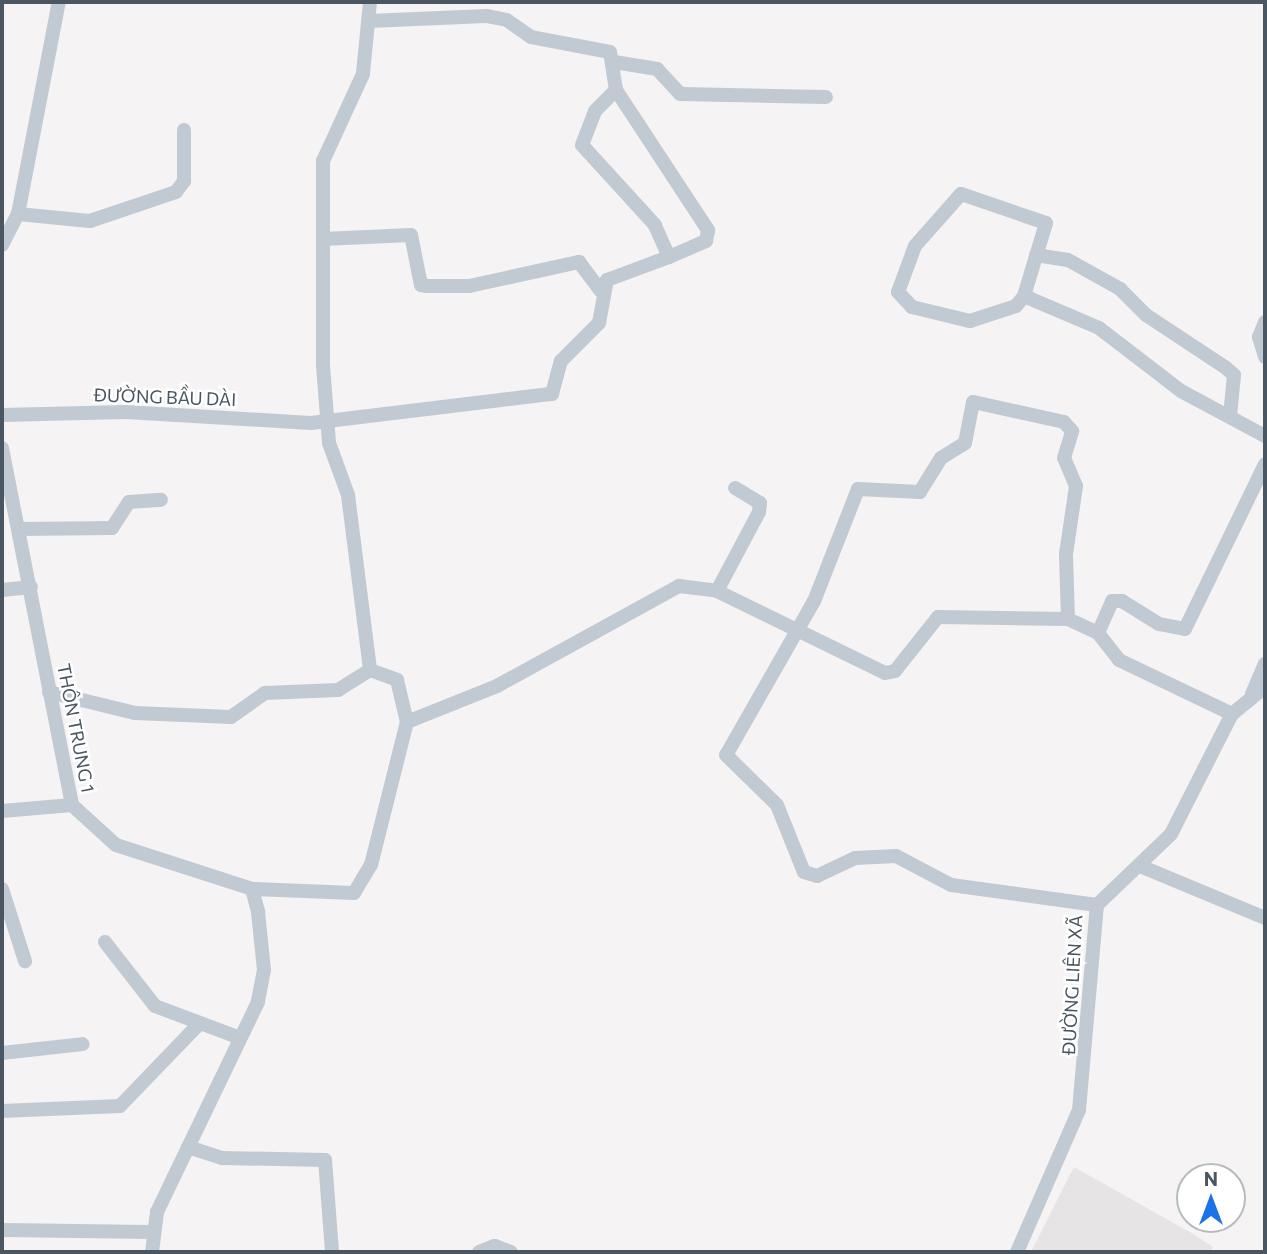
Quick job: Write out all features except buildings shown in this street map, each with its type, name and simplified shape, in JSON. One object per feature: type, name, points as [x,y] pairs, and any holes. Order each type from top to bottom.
[{"type":"street","points":[[2,245],[18,214],[59,2]]},
{"type":"street","points":[[370,2],[363,74],[323,161],[326,421],[348,495],[370,670]]},
{"type":"street","points":[[369,21],[486,16],[507,20],[531,37],[599,47],[614,62],[657,69],[680,94],[826,97]]},
{"type":"street","points":[[323,239],[411,235],[421,285],[469,286],[579,262],[601,291],[607,280],[706,241],[708,230],[616,90],[614,62]]},
{"type":"street","points":[[616,90],[595,111],[582,145],[654,225],[669,257]]},
{"type":"street","points":[[18,214],[90,221],[176,192],[184,181],[184,130]]},
{"type":"street","points":[[961,194],[1046,223],[1036,255],[1024,296],[1016,306],[970,321],[912,307],[898,292],[915,246],[961,194]]},
{"type":"street","points":[[1036,255],[1069,260],[1120,289],[1146,314],[1225,367],[1234,375],[1230,416]]},
{"type":"street","name":"ĐƯỜNG BẦU DÀI","points":[[2,415],[127,412],[326,421],[544,398],[552,394],[570,348],[599,323],[601,291]]},
{"type":"street","points":[[1024,296],[1099,328],[1181,391],[1265,436]]},
{"type":"street","points":[[1265,322],[1259,337],[1265,357]]},
{"type":"street","points":[[1068,619],[1066,554],[1076,486],[1064,458],[1072,431],[1063,422],[986,401],[972,402],[966,411],[965,443],[941,458],[920,492],[858,489],[796,631],[726,755],[777,805],[804,872],[817,876],[855,858],[896,856],[951,885],[1097,905]]},
{"type":"street","name":"THÔN TRUNG 1","points":[[2,448],[72,805],[116,845],[251,889],[354,893],[371,865],[407,722]]},
{"type":"street","points":[[1098,633],[1112,601],[1122,601],[1159,624],[1185,629],[1265,464]]},
{"type":"street","points":[[717,591],[759,512],[760,503],[735,488]]},
{"type":"street","points":[[19,530],[112,528],[129,502],[161,500]]},
{"type":"street","points":[[370,670],[397,680],[407,722],[497,687],[660,593],[679,586],[717,591],[885,673],[895,671],[938,617],[1068,619],[1098,633],[1119,660],[1232,714]]},
{"type":"street","points":[[2,590],[31,587]]},
{"type":"street","points":[[1252,694],[1265,664]]},
{"type":"street","points":[[49,692],[135,713],[231,717],[265,693],[338,690],[370,670]]},
{"type":"street","name":"ĐƯỜNG LIÊN XÃ","points":[[1017,1252],[1079,1110],[1097,905],[1140,866],[1182,816],[1232,714],[1252,694],[1265,687]]},
{"type":"street","points":[[2,811],[72,805]]},
{"type":"street","points":[[1140,866],[1265,918]]},
{"type":"street","points":[[2,888],[25,961]]},
{"type":"street","points":[[152,1252],[150,1232],[240,1038],[264,970],[251,889]]},
{"type":"street","points":[[105,942],[144,998],[198,1025],[240,1038]]},
{"type":"street","points":[[2,1111],[120,1106],[198,1025]]},
{"type":"street","points":[[2,1053],[83,1044]]},
{"type":"street","points":[[188,1147],[222,1158],[325,1160],[332,1252]]},
{"type":"street","points":[[2,1230],[150,1232]]},
{"type":"street","points":[[479,1252],[495,1246],[511,1252]]},
{"type":"shaded area","points":[[1074,1167],[1176,1224],[1176,1233],[1191,1233],[1213,1247],[1211,1252],[1031,1252]]}]
